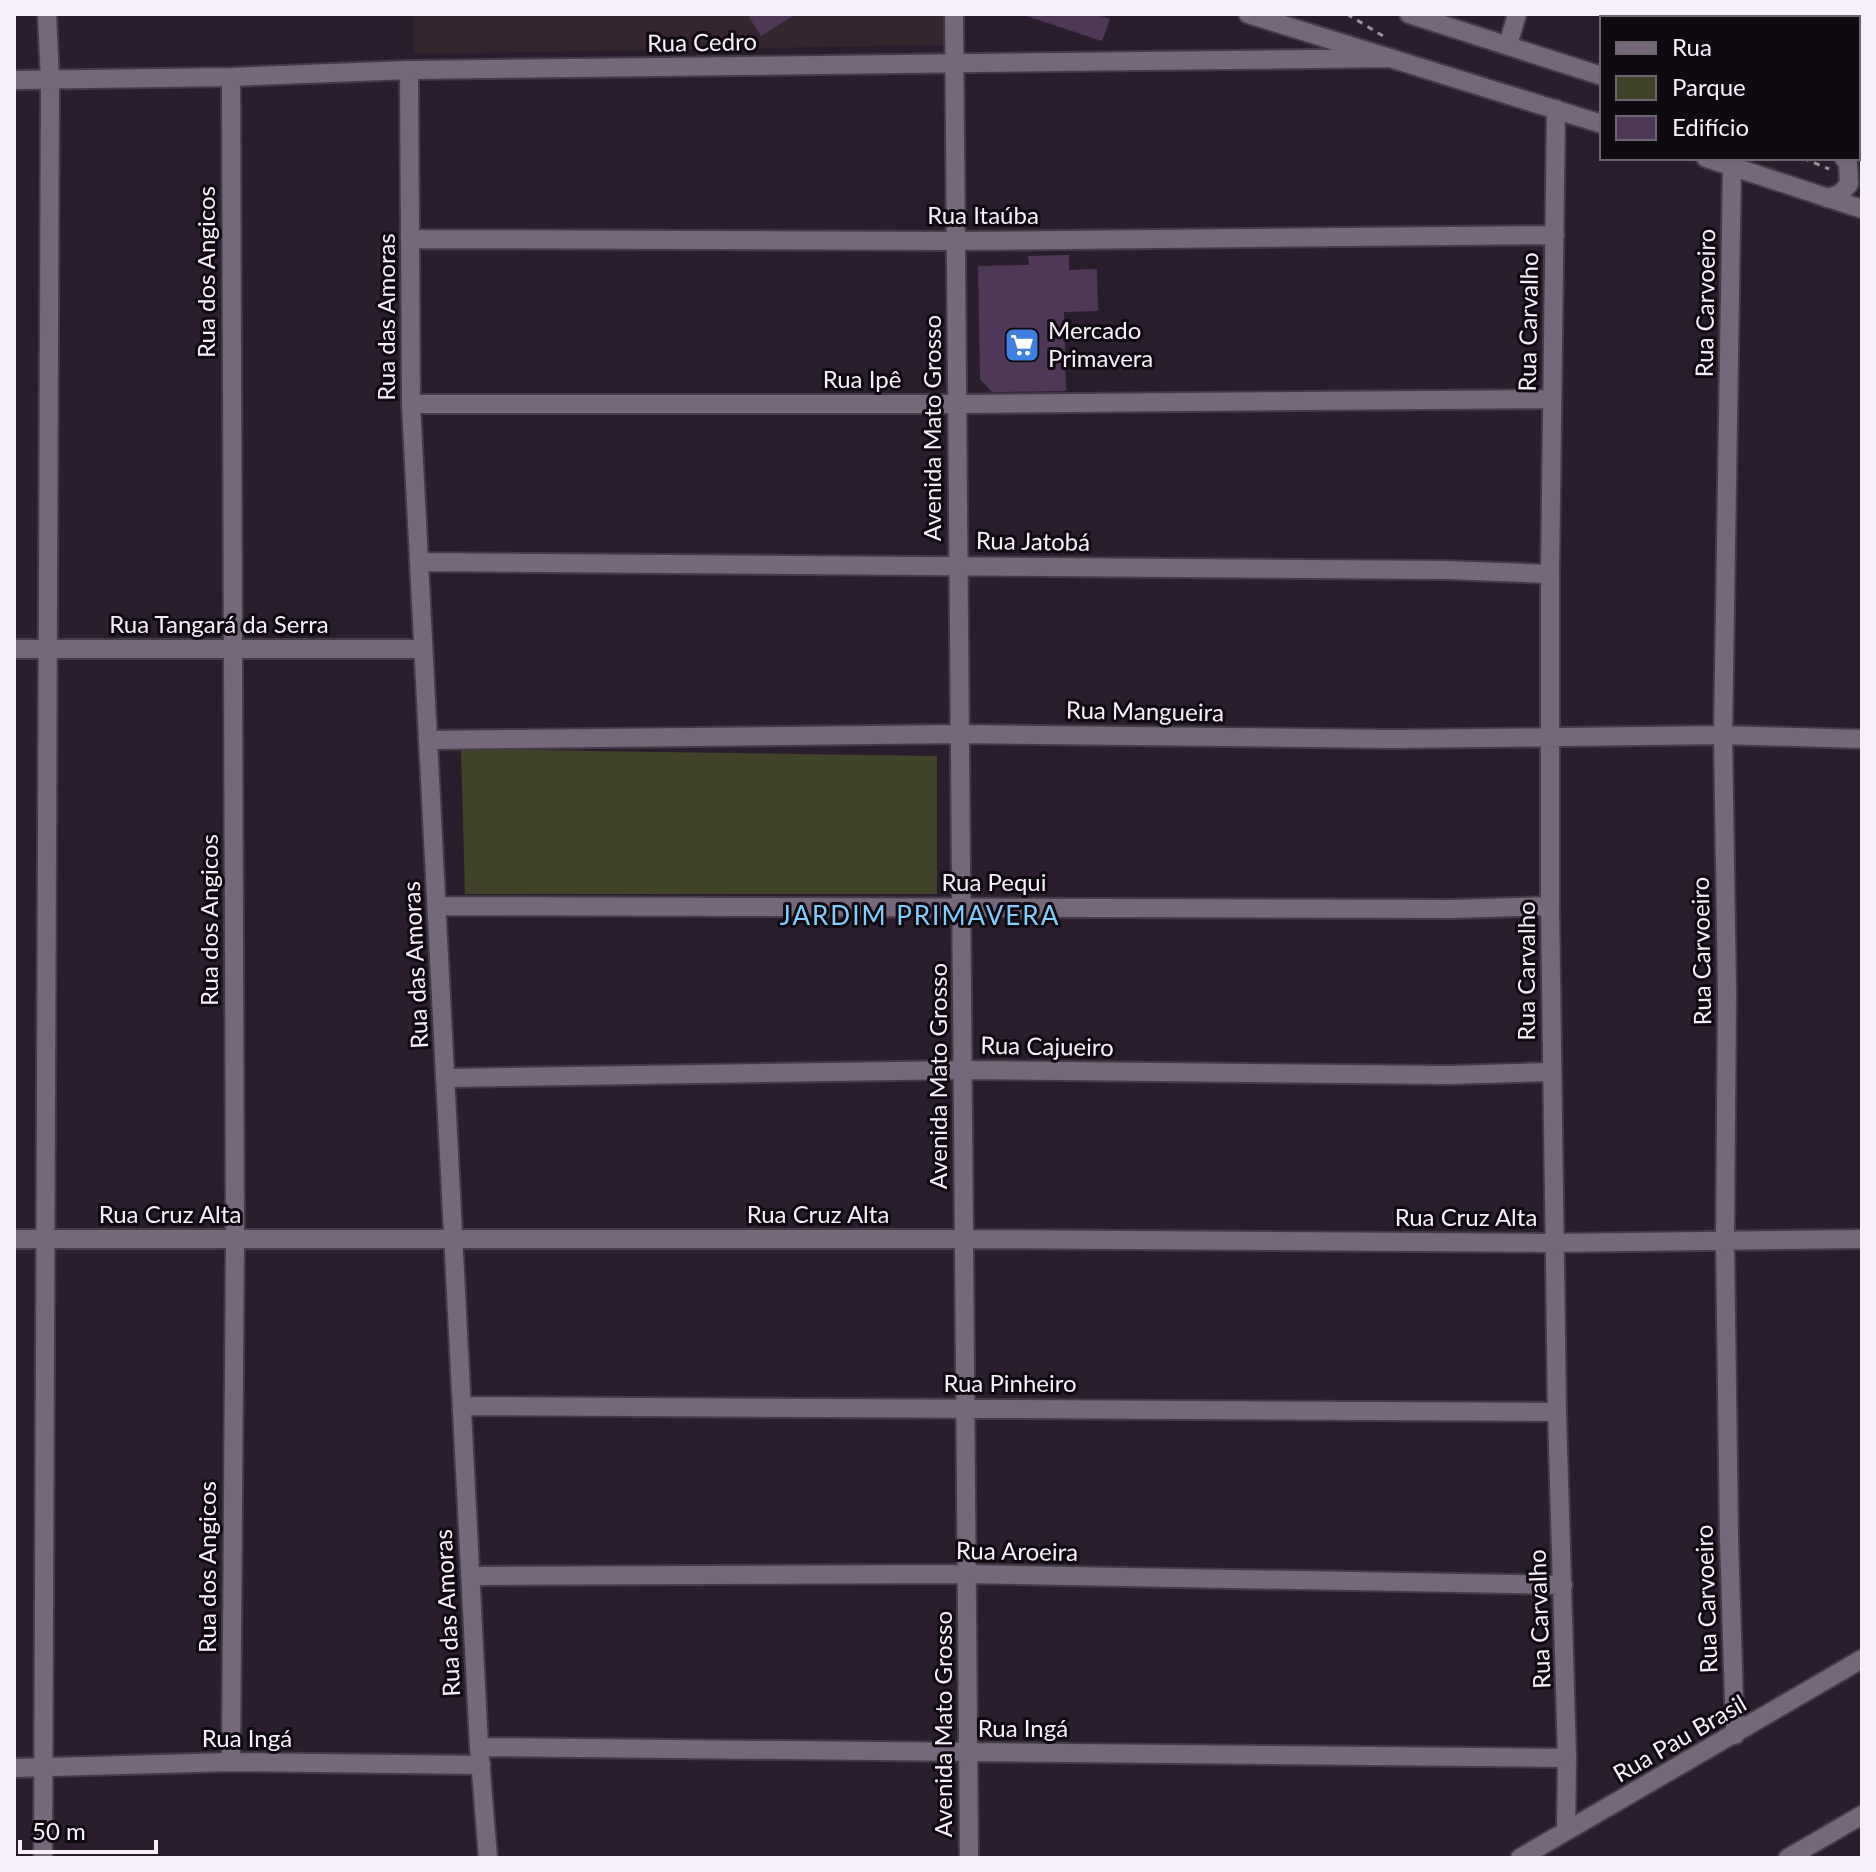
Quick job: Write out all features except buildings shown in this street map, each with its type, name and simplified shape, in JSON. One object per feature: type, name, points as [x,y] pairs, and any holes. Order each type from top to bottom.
[{"type":"street","points":[[43,1858],[49,649],[50,80],[47,14]]},
{"type":"street","name":"Avenida Mato Grosso","points":[[954,14],[969,1854]]},
{"type":"street","points":[[1248,14],[1600,123]]},
{"type":"street","points":[[1409,14],[1600,75]]},
{"type":"street","points":[[1508,45],[1517,14]]},
{"type":"street","name":"Rua Cedro","points":[[14,80],[231,77],[409,70],[1391,58]]},
{"type":"street","name":"Rua das Amoras","points":[[409,70],[411,404],[470,1576],[488,1858]]},
{"type":"street","name":"Rua dos Angicos","points":[[231,77],[235,1239],[231,1762]]},
{"type":"street","name":"Rua Carvalho","points":[[1556,109],[1550,574],[1550,906],[1566,1831]]},
{"type":"street","points":[[1712,160],[1862,209]]},
{"type":"street","points":[[1827,198],[1840,194],[1849,184],[1845,160]]},
{"type":"street","name":"Rua Carvoeiro","points":[[1732,167],[1723,735],[1727,993],[1725,1241],[1735,1735]]},
{"type":"street","name":"Rua Itaúba","points":[[411,239],[956,241],[1555,235]]},
{"type":"street","name":"Rua Ipê","points":[[411,404],[1552,399]]},
{"type":"street","name":"Rua Jatobá","points":[[419,562],[1446,570],[1550,574]]},
{"type":"street","name":"Rua Tangará da Serra","points":[[14,649],[423,649]]},
{"type":"street","name":"Rua Mangueira","points":[[428,740],[960,734],[1550,738],[1723,735],[1862,739]]},
{"type":"street","name":"Rua Pequi","points":[[437,906],[1452,909],[1550,906]]},
{"type":"street","name":"Rua Cajueiro","points":[[445,1078],[962,1070],[1447,1075],[1551,1072]]},
{"type":"street","name":"Rua Cruz Alta","points":[[14,1239],[964,1239],[1555,1243],[1862,1239]]},
{"type":"street","name":"Rua Pinheiro","points":[[462,1406],[1557,1412]]},
{"type":"street","name":"Rua Aroeira","points":[[470,1576],[967,1574],[1563,1585]]},
{"type":"street","name":"Rua Pau Brasil","points":[[1520,1858],[1862,1659]]},
{"type":"street","name":"Rua Ingá","points":[[14,1768],[480,1756],[968,1753],[1567,1758]]},
{"type":"street","points":[[1788,1858],[1862,1815]]},
{"type":"shaded area","points":[[414,14],[947,14],[946,45],[414,54]]},
{"type":"green space","points":[[461,749],[937,756],[937,894],[465,894]]},
{"type":"place","name":"Mercado Primavera","points":[[1022,345]]},
{"type":"district","name":"JARDIM PRIMAVERA","points":[[920,916]]}]
